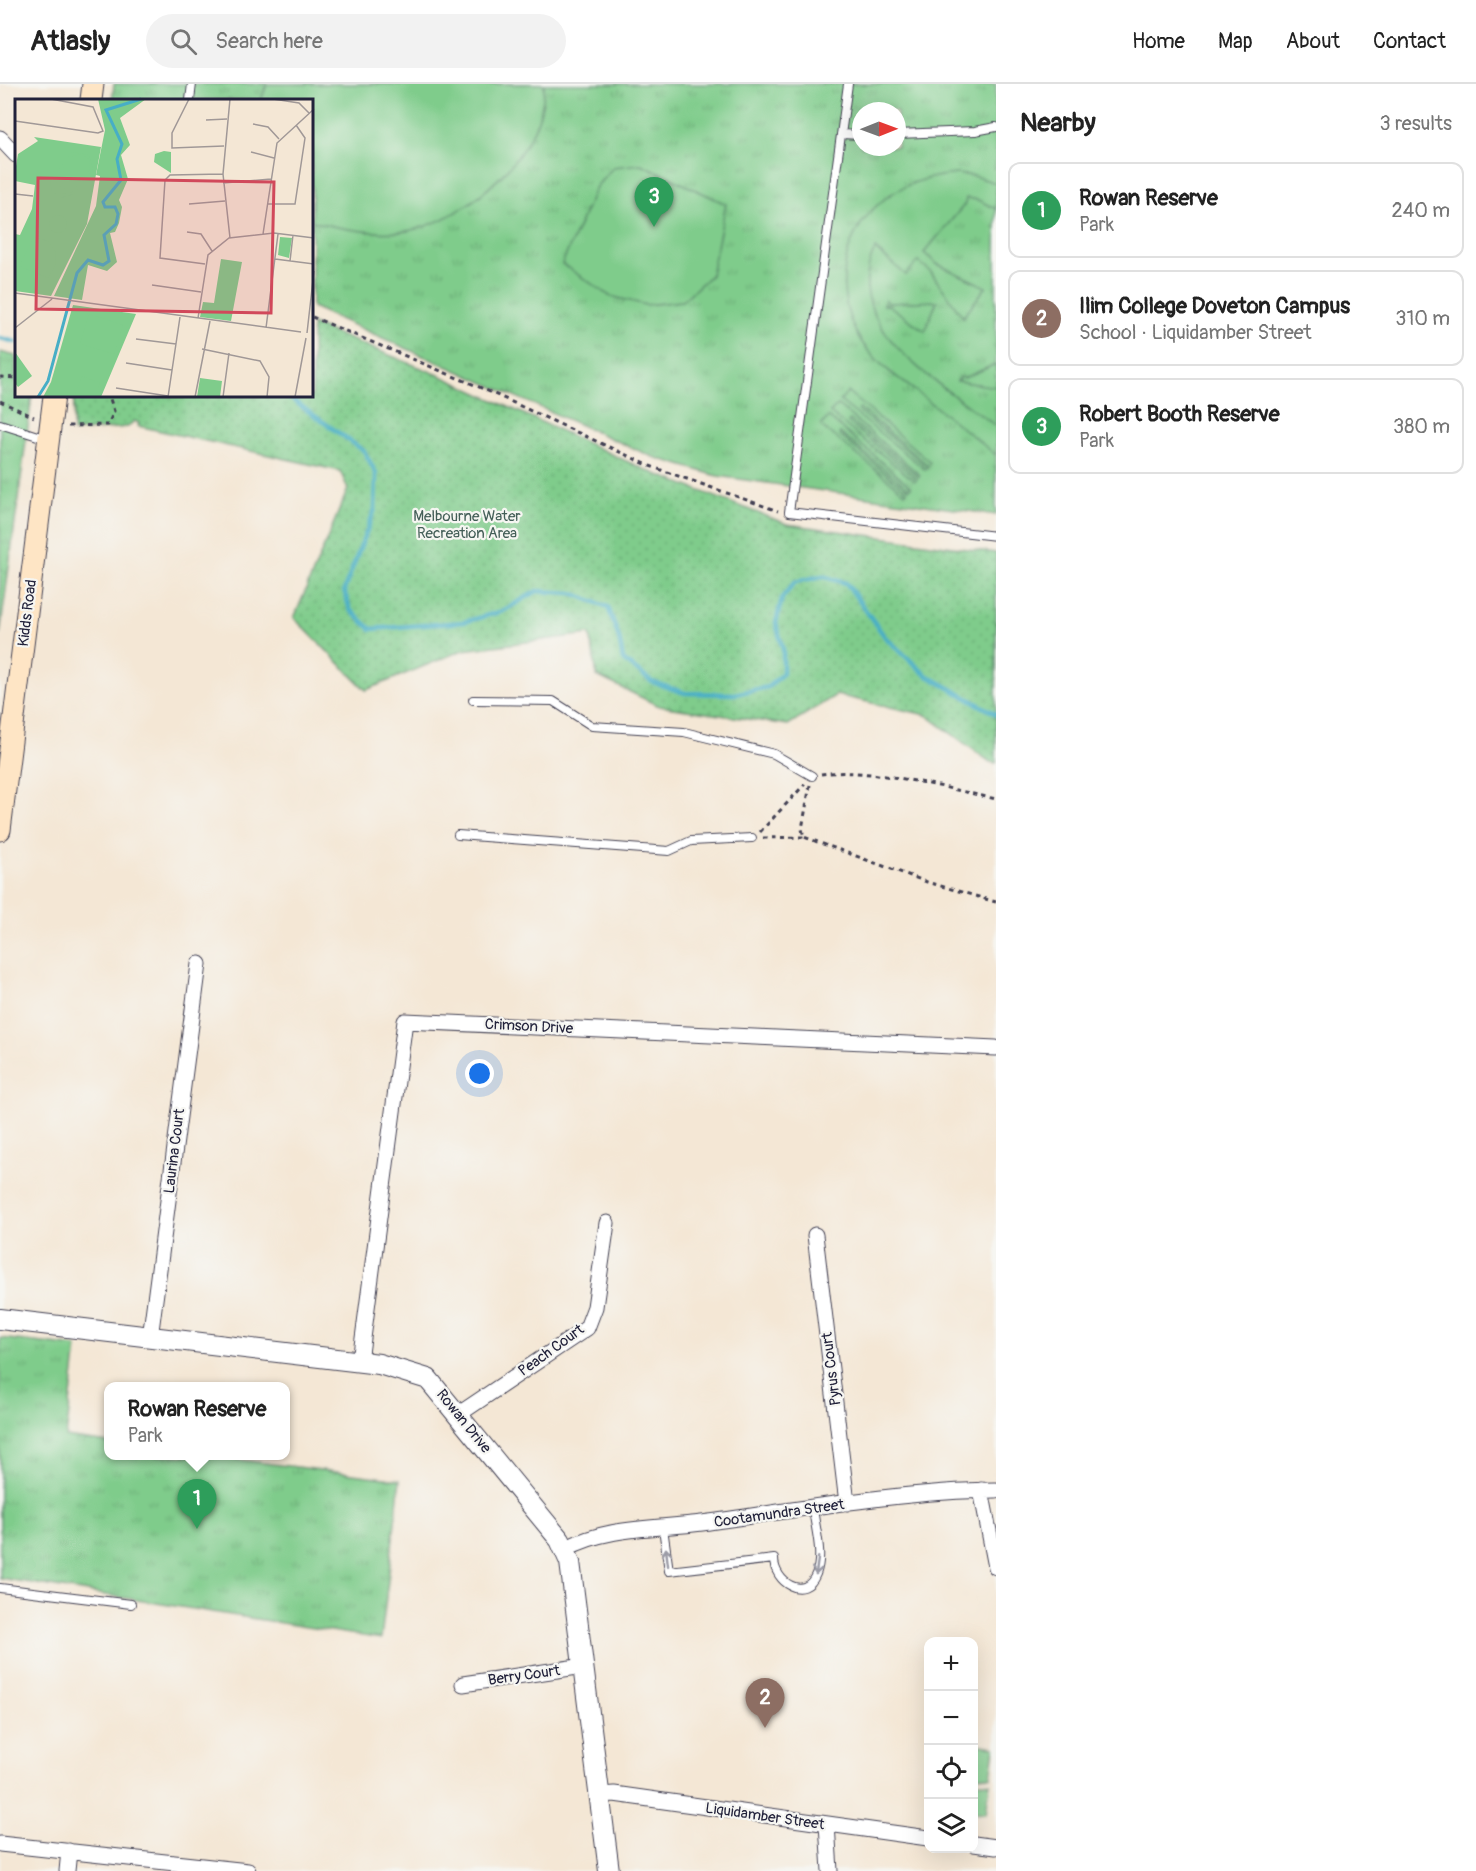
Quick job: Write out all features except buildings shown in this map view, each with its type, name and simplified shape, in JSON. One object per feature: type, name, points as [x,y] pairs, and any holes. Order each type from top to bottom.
[{"type":"main road","points":[[91,99],[93,84]]},
{"type":"main road","name":"Kidds Road","points":[[0,830],[55,426],[54,398]]},
{"type":"street","points":[[0,138],[15,154]]},
{"type":"street","name":"Laurina Court","points":[[150,1338],[198,964]]},
{"type":"street","name":"Crimson Drive","points":[[360,1361],[405,1021],[996,1048]]},
{"type":"street","name":"Peach Court","points":[[459,1414],[586,1328],[595,1307],[607,1223]]},
{"type":"street","name":"Pyrus Court","points":[[815,1235],[848,1503]]},
{"type":"street","name":"Rowan Drive","points":[[0,1319],[360,1361],[428,1378],[565,1549],[574,1579],[602,1794],[609,1871]]},
{"type":"street","points":[[989,1490],[996,1567]]},
{"type":"street","name":"Cootamundra Street","points":[[565,1549],[603,1533],[663,1528],[848,1503],[989,1490]]},
{"type":"street","name":"Berry Court","points":[[463,1684],[584,1666]]},
{"type":"street","name":"Liquidamber Street","points":[[602,1794],[924,1837]]},
{"type":"street","points":[[827,1824],[830,1871]]},
{"type":"street","points":[[0,1844],[248,1871]]},
{"type":"street","points":[[978,1845],[996,1847]]},
{"type":"street","points":[[66,1871],[69,1851]]},
{"type":"lane","points":[[190,99],[192,84]]},
{"type":"lane","points":[[848,84],[789,512],[996,536]]},
{"type":"lane","points":[[906,134],[975,131],[996,127]]},
{"type":"lane","points":[[842,134],[852,135]]},
{"type":"lane","points":[[0,424],[55,426]]},
{"type":"lane","points":[[473,700],[554,701],[592,726],[684,732],[774,754],[812,776]]},
{"type":"lane","points":[[458,835],[669,851],[690,842],[752,838]]},
{"type":"lane","points":[[663,1528],[669,1571],[774,1559],[780,1579],[787,1585],[797,1588],[808,1585],[816,1577],[819,1565],[813,1508]]},
{"type":"lane","points":[[0,1588],[131,1604]]},
{"type":"path","points":[[314,318],[477,386],[650,466],[776,510],[789,512]]},
{"type":"path","points":[[0,377],[15,378]]},
{"type":"path","points":[[0,401],[55,426],[108,425],[114,411],[110,398]]},
{"type":"path","points":[[752,838],[767,827],[812,776],[843,771],[937,786],[996,799]]},
{"type":"path","points":[[804,837],[802,829],[812,776]]},
{"type":"path","points":[[752,838],[804,837],[927,882],[996,902]]},
{"type":"green space","points":[[114,84],[996,84],[996,515],[717,476],[653,457],[314,308],[314,99],[112,99]]},
{"type":"green space","points":[[267,84],[544,84],[541,109],[532,133],[518,156],[499,178],[478,197],[454,213],[407,231],[385,233],[346,229],[314,221],[314,99],[261,99]]},
{"type":"green space","points":[[641,164],[726,204],[711,275],[682,301],[646,305],[610,296],[562,264],[596,187],[613,167]]},
{"type":"green space","points":[[957,174],[974,176],[996,183],[996,209],[978,200],[966,198],[965,204],[924,253],[937,264],[986,287],[963,317],[930,271],[918,261],[906,275],[875,249],[867,277],[870,304],[883,329],[902,352],[950,393],[996,426],[996,455],[877,360],[857,334],[846,303],[844,270],[847,254],[861,224],[870,212],[880,202],[903,187],[928,178]]},
{"type":"green space","points":[[885,300],[889,303],[937,301],[925,331],[888,305],[883,305]]},
{"type":"green space","name":"Melbourne Water Recreation Area","points":[[314,325],[439,375],[648,471],[787,524],[996,553],[996,763],[990,762],[926,715],[836,695],[788,725],[659,706],[597,676],[590,634],[463,650],[366,690],[294,618],[348,489],[340,471],[138,426],[139,423],[134,421],[128,427],[73,432],[74,398],[314,398]]},
{"type":"green space","points":[[0,352],[15,356],[15,398],[32,398],[0,634]]},
{"type":"green space","points":[[996,364],[996,387],[957,381],[960,377],[964,378]]},
{"type":"green space","points":[[848,392],[930,462],[928,465],[860,408],[858,410],[927,467],[925,469],[840,401]]},
{"type":"green space","points":[[838,405],[920,475],[919,477],[850,420],[848,422],[917,479],[915,481],[830,413]]},
{"type":"green space","points":[[828,417],[911,487],[909,489],[840,433],[839,435],[907,491],[905,493],[821,426]]},
{"type":"green space","points":[[0,1338],[77,1347],[66,1437],[104,1442],[104,1460],[241,1460],[400,1480],[381,1639],[0,1578]]},
{"type":"green space","points":[[978,1745],[995,1747],[991,1777],[978,1775]]},
{"type":"green space","points":[[978,1782],[990,1783],[986,1813],[978,1812]]},
{"type":"waterway","points":[[0,338],[15,342]]},
{"type":"waterway","points":[[290,398],[364,451],[376,473],[375,509],[344,590],[350,610],[371,629],[464,622],[503,611],[537,591],[572,593],[608,607],[619,638],[623,660],[652,682],[685,693],[734,694],[768,687],[783,673],[783,649],[776,623],[782,598],[795,582],[822,576],[846,583],[885,637],[926,675],[996,714]]},
{"type":"place","name":"Robert Booth Reserve","points":[[654,227]]},
{"type":"place","name":"Rowan Reserve","points":[[197,1529]]},
{"type":"place","name":"Ilim College Doveton Campus","points":[[765,1728]]}]
